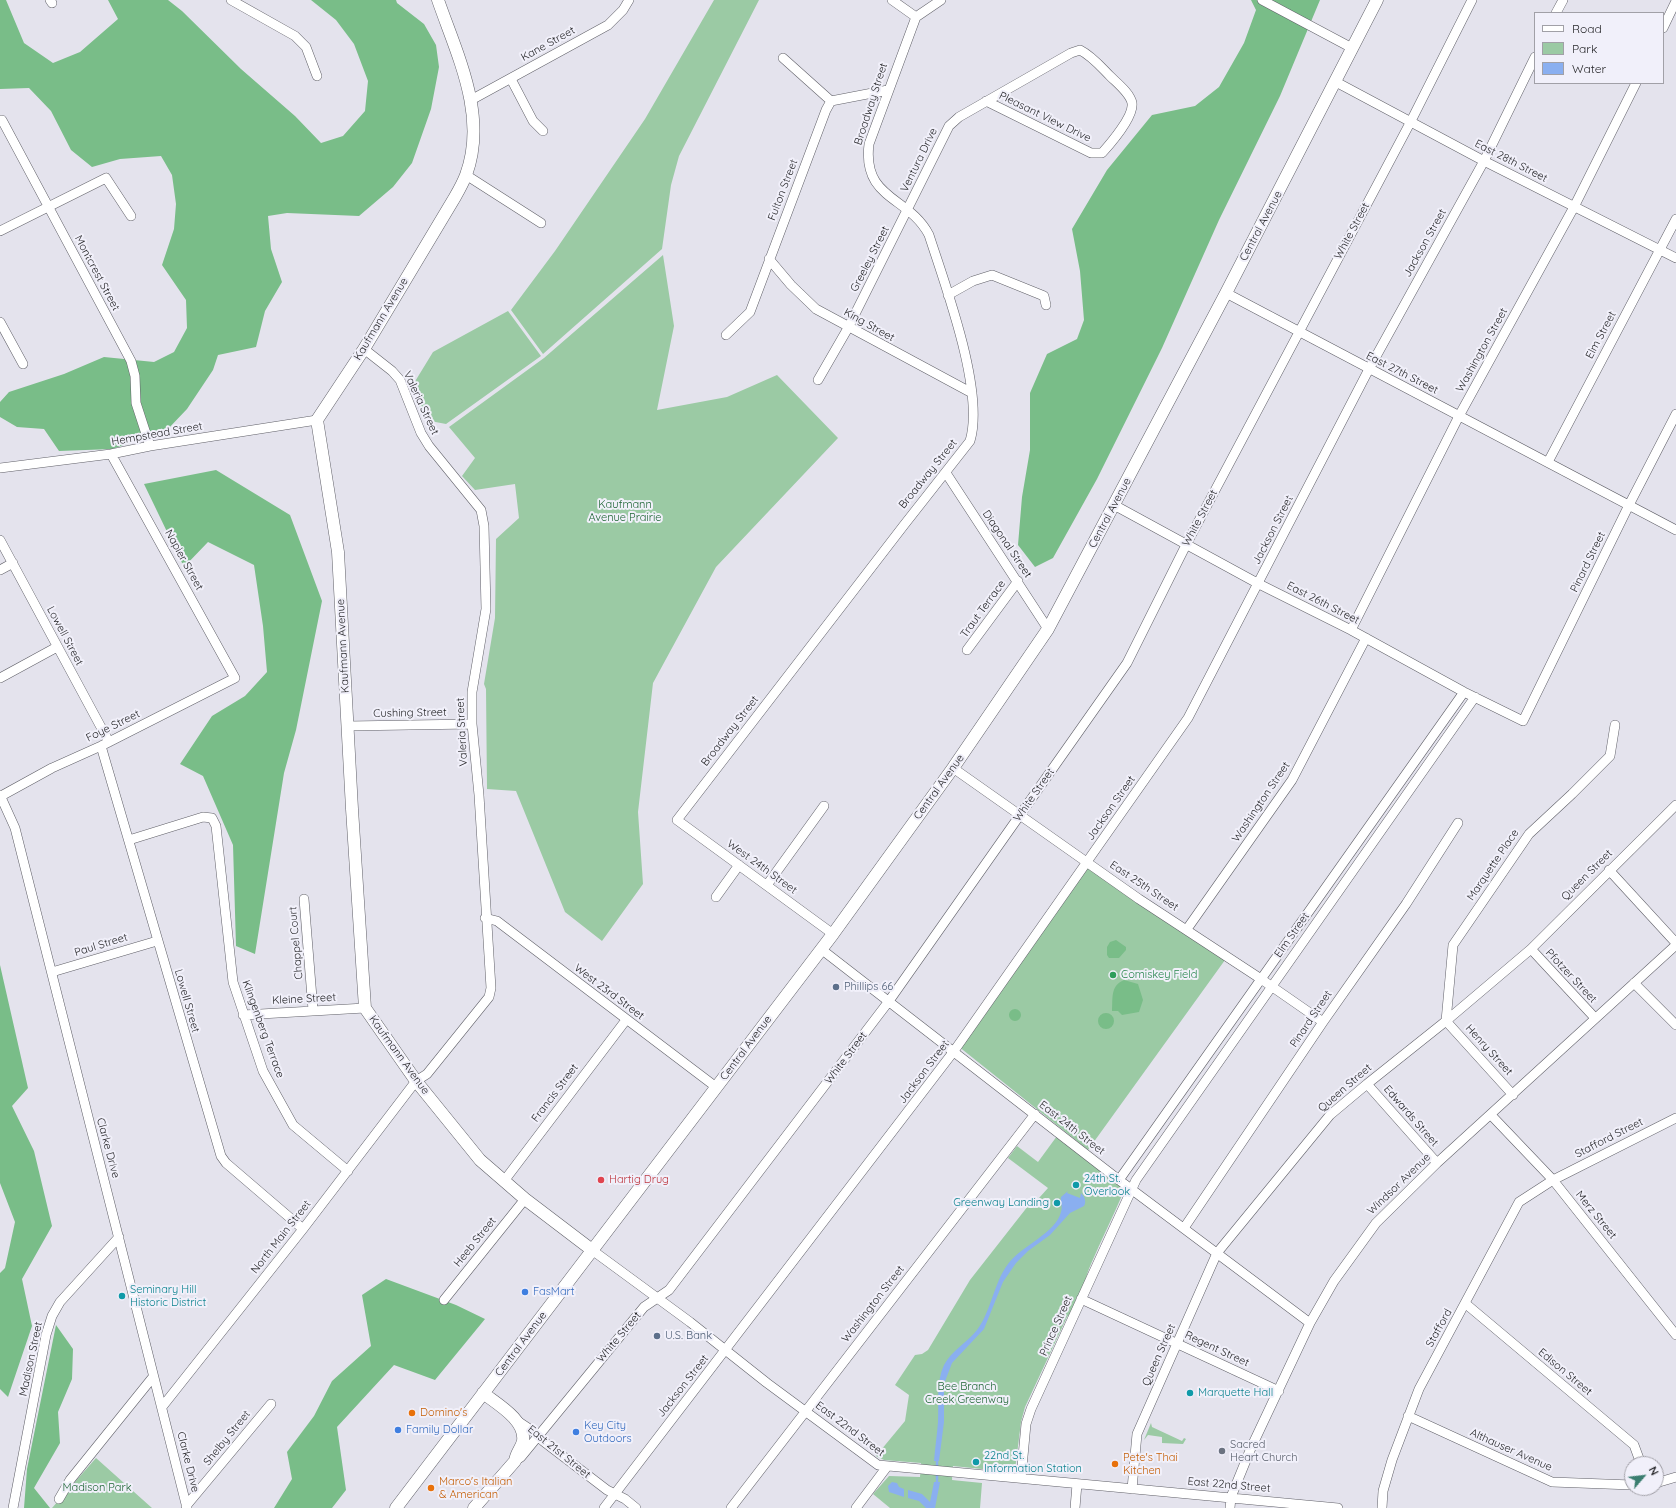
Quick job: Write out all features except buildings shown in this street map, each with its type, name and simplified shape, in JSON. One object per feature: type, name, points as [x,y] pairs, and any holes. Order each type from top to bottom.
[{"type":"main road","name":"Kaufmann Avenue","points":[[438,0],[466,80],[471,100],[474,123],[472,148],[466,175],[455,198],[364,349],[317,420],[338,552],[365,1008],[416,1081],[480,1160],[525,1199],[592,1250]]},
{"type":"main road","name":"Central Avenue","points":[[396,1508],[833,934],[953,768],[1048,629],[1226,293],[1377,0]]},
{"type":"main road","name":"East 21st Street","points":[[483,1393],[516,1420]]},
{"type":"main road","points":[[515,1461],[516,1453],[522,1442],[523,1435],[516,1420]]},
{"type":"main road","name":"White Street","points":[[474,1508],[515,1461]]},
{"type":"street","points":[[231,0],[295,36],[306,46],[317,76]]},
{"type":"street","name":"Kane Street","points":[[471,100],[608,25],[623,10],[629,0]]},
{"type":"street","points":[[892,0],[916,17],[941,0]]},
{"type":"street","points":[[1262,0],[1352,48]]},
{"type":"street","name":"White Street","points":[[515,1461],[521,1457],[539,1436],[644,1307],[669,1290],[889,1001],[1127,663],[1186,545],[1410,123],[1472,0]]},
{"type":"street","points":[[1557,12],[1563,0]]},
{"type":"street","points":[[1664,26],[1676,1]]},
{"type":"street","name":"Broadway Street","points":[[677,820],[904,524],[970,441],[974,429],[972,393],[964,350],[948,295],[926,230],[924,225],[884,193],[874,182],[867,158],[869,144],[916,17]]},
{"type":"street","name":"Pleasant View Drive","points":[[986,101],[1091,153],[1102,153],[1110,144],[1131,112],[1132,102],[1126,92],[1088,54],[1080,50]]},
{"type":"street","name":"Ventura Drive","points":[[907,211],[950,126],[959,117],[1071,53],[1080,50]]},
{"type":"street","points":[[783,58],[832,101],[888,90]]},
{"type":"street","name":"Jackson Street","points":[[604,1508],[726,1351],[954,1051],[1188,718],[1369,369],[1484,161],[1534,59]]},
{"type":"street","points":[[511,79],[533,121],[543,131]]},
{"type":"street","name":"East 28th Street","points":[[1336,82],[1410,123],[1676,258]]},
{"type":"street","name":"Washington Street","points":[[1351,630],[1459,416],[1574,207],[1636,84]]},
{"type":"street","name":"Fulton Street","points":[[726,335],[750,312],[826,110],[832,101]]},
{"type":"street","name":"Montcrest Street","points":[[1,120],[131,361],[135,376],[136,404],[150,446]]},
{"type":"street","points":[[466,175],[542,223]]},
{"type":"street","points":[[0,231],[106,178],[131,216]]},
{"type":"street","name":"Greeley Street","points":[[818,380],[848,328],[907,211]]},
{"type":"street","name":"Elm Street","points":[[1548,462],[1676,219]]},
{"type":"street","name":"King Street","points":[[769,259],[791,285],[816,308],[848,328],[972,393]]},
{"type":"street","points":[[948,295],[973,281],[992,275],[1044,296],[1046,305]]},
{"type":"street","name":"East 27th Street","points":[[1226,293],[1298,332],[1590,483],[1676,530]]},
{"type":"street","points":[[0,322],[23,364]]},
{"type":"street","name":"Valeria Street","points":[[364,349],[392,370],[400,380],[421,433],[429,446],[481,510],[484,526],[486,609],[472,692],[472,724],[479,795],[485,918],[491,988],[489,997],[427,1074],[416,1081]]},
{"type":"street","name":"Pinard Street","points":[[1523,720],[1629,505],[1676,414]]},
{"type":"street","name":"Hempstead Street","points":[[0,468],[111,454],[150,446],[317,420]]},
{"type":"street","name":"Napier Street","points":[[111,454],[235,678]]},
{"type":"street","name":"Diagonal Street","points":[[946,472],[1048,629]]},
{"type":"street","name":"East 26th Street","points":[[1114,505],[1258,584],[1351,630],[1464,692],[1523,720]]},
{"type":"street","name":"Lowell Street","points":[[0,540],[57,647],[105,744],[129,840],[157,941],[221,1156],[226,1164],[303,1229]]},
{"type":"street","points":[[0,570],[12,563]]},
{"type":"street","name":"Traut Terrace","points":[[967,650],[1018,581]]},
{"type":"street","name":"Washington Street","points":[[1187,929],[1292,780],[1366,638]]},
{"type":"street","points":[[0,678],[57,647]]},
{"type":"street","name":"Foye Street","points":[[0,796],[52,768],[105,744],[235,678]]},
{"type":"street","name":"Elm Street","points":[[1119,1180],[1464,692]]},
{"type":"street","name":"Elm Street","points":[[1131,1188],[1271,985],[1475,697]]},
{"type":"street","name":"Cushing Street","points":[[348,726],[472,724]]},
{"type":"street","name":"Marquette Place","points":[[1446,1021],[1453,946],[1529,834],[1610,756],[1615,725]]},
{"type":"street","name":"East 25th Street","points":[[953,768],[1323,1022]]},
{"type":"street","name":"Clarke Drive","points":[[0,796],[15,828],[52,972],[88,1122],[119,1237],[152,1377],[162,1407],[187,1507]]},
{"type":"street","name":"Queen Street","points":[[1132,1489],[1137,1434],[1217,1253],[1330,1115],[1446,1021],[1531,949],[1676,805]]},
{"type":"street","points":[[767,885],[824,806]]},
{"type":"street","name":"Klingenberg Terrace","points":[[129,840],[203,817],[212,818],[216,826],[233,982],[243,1015],[264,1071],[293,1125],[348,1171]]},
{"type":"street","name":"West 24th Street","points":[[677,820],[833,934]]},
{"type":"street","name":"Pinard Street","points":[[1184,1228],[1323,1022],[1406,904],[1458,823]]},
{"type":"street","points":[[716,897],[739,865]]},
{"type":"street","points":[[1609,870],[1675,949]]},
{"type":"street","name":"Chappel Court","points":[[304,899],[313,1010]]},
{"type":"street","name":"West 23rd Street","points":[[485,918],[497,921],[716,1087]]},
{"type":"street","name":"Paul Street","points":[[52,972],[157,941]]},
{"type":"street","name":"East 24th Street","points":[[821,949],[1119,1180],[1310,1323]]},
{"type":"street","name":"Pfotzer Street","points":[[1531,949],[1595,1018]]},
{"type":"street","name":"Windsor Avenue","points":[[1230,1508],[1231,1498],[1251,1448],[1310,1323],[1334,1281],[1376,1223],[1437,1164],[1595,1018],[1675,949]]},
{"type":"street","points":[[1634,983],[1676,1025]]},
{"type":"street","name":"Kleine Street","points":[[243,1015],[365,1008]]},
{"type":"street","name":"Francis Street","points":[[504,1180],[626,1020]]},
{"type":"street","name":"Henry Street","points":[[1446,1021],[1513,1095]]},
{"type":"street","name":"North Main Street","points":[[162,1407],[303,1229],[416,1081]]},
{"type":"street","name":"Edwards Street","points":[[1367,1084],[1437,1164]]},
{"type":"street","name":"Washington Street","points":[[731,1508],[1035,1114]]},
{"type":"street","name":"Merz Street","points":[[1491,1115],[1552,1180],[1674,1330]]},
{"type":"street","name":"Stafford Street","points":[[1552,1180],[1676,1118]]},
{"type":"street","name":"Stafford","points":[[1382,1508],[1384,1486],[1419,1389],[1466,1304],[1519,1202],[1552,1180]]},
{"type":"street","name":"Prince Street","points":[[1021,1478],[1026,1424],[1029,1414],[1131,1188]]},
{"type":"street","name":"Heeb Street","points":[[444,1300],[525,1199]]},
{"type":"street","name":"Madison Street","points":[[13,1508],[46,1335],[52,1316],[60,1302],[119,1237]]},
{"type":"street","name":"East 22nd Street","points":[[592,1250],[658,1298],[767,1383],[872,1461],[886,1468],[1021,1478],[1338,1508]]},
{"type":"street","name":"Regent Street","points":[[1081,1299],[1279,1391]]},
{"type":"street","name":"Edison Street","points":[[1466,1304],[1634,1445],[1638,1456]]},
{"type":"street","points":[[59,1500],[70,1480],[152,1377]]},
{"type":"street","name":"Shelby Street","points":[[187,1507],[270,1404]]},
{"type":"street","name":"Althauser Avenue","points":[[1408,1416],[1552,1482],[1624,1485]]},
{"type":"street","name":"East 21st Street","points":[[516,1420],[522,1422],[567,1460],[636,1508]]},
{"type":"street","points":[[856,1508],[886,1468]]},
{"type":"street","points":[[1664,1481],[1676,1477]]},
{"type":"street","points":[[1076,1508],[1077,1484]]},
{"type":"green space","points":[[0,0],[6,0],[24,43],[53,63],[80,52],[118,19],[108,0],[168,0],[182,11],[241,69],[295,116],[321,143],[343,136],[365,111],[368,81],[354,44],[336,20],[311,0],[396,0],[397,3],[424,24],[436,45],[439,67],[431,109],[412,163],[393,187],[359,216],[287,213],[268,216],[271,249],[282,282],[265,311],[256,347],[218,355],[213,370],[187,409],[167,430],[112,449],[59,451],[44,429],[17,427],[0,417],[0,402],[9,392],[64,374],[104,357],[154,362],[174,352],[187,328],[186,300],[162,265],[174,229],[176,204],[172,175],[161,156],[120,159],[92,167],[71,150],[51,111],[29,88],[0,89]]},
{"type":"green space","points":[[714,0],[759,0],[679,156],[671,185],[662,249],[543,354],[511,310],[555,251],[645,119]]},
{"type":"green space","points":[[1251,0],[1320,0],[1280,96],[1219,220],[1162,348],[1097,479],[1053,558],[1035,567],[1018,545],[1022,497],[1030,450],[1030,393],[1047,354],[1077,339],[1084,320],[1080,271],[1072,229],[1107,170],[1152,115],[1195,106],[1219,87],[1244,43],[1256,10]]},
{"type":"green space","name":"Kaufmann Avenue Prairie","points":[[663,255],[674,326],[657,410],[727,397],[777,375],[838,438],[716,567],[653,683],[638,812],[643,884],[602,941],[565,912],[516,791],[487,789],[486,689],[484,684],[495,618],[496,539],[519,518],[515,484],[475,490],[462,476],[475,458],[449,427],[544,358]]},
{"type":"green space","points":[[508,311],[541,356],[446,424],[425,420],[411,388],[433,352]]},
{"type":"green space","points":[[216,470],[290,515],[322,601],[296,730],[284,773],[255,954],[236,946],[233,845],[203,776],[180,764],[212,716],[245,696],[267,672],[263,626],[254,565],[208,542],[184,567],[144,484]]},
{"type":"green space","points":[[1088,863],[1225,960],[1088,1150],[958,1046]]},
{"type":"green space","points":[[1116,940],[1126,947],[1126,950],[1119,958],[1109,958],[1107,955],[1107,947],[1110,942]]},
{"type":"green space","points":[[0,965],[28,1088],[12,1106],[34,1151],[52,1226],[22,1279],[32,1326],[8,1397],[0,1389],[0,1273],[5,1268],[15,1222],[0,1183]]},
{"type":"green space","points":[[1124,980],[1138,984],[1143,1000],[1139,1012],[1122,1015],[1118,1011],[1112,1011],[1114,989]]},
{"type":"green space","points":[[1013,1009],[1017,1009],[1021,1015],[1017,1021],[1013,1021],[1009,1017],[1009,1013]]},
{"type":"green space","points":[[1106,1013],[1112,1015],[1114,1021],[1112,1027],[1106,1029],[1100,1027],[1098,1021],[1100,1015]]},
{"type":"green space","name":"Bee Branch Creek Greenway","points":[[1057,1136],[1121,1186],[1123,1193],[1091,1264],[1081,1298],[1067,1317],[1025,1407],[1021,1422],[1015,1470],[1011,1472],[953,1466],[952,1480],[982,1483],[980,1508],[890,1508],[873,1494],[889,1476],[920,1477],[921,1463],[884,1460],[876,1456],[905,1421],[909,1395],[895,1385],[915,1355],[922,1354],[928,1350],[970,1280],[1028,1206],[1039,1198],[1048,1188],[1008,1158],[1017,1146],[1038,1162]]},
{"type":"green space","points":[[386,1279],[456,1305],[485,1319],[435,1380],[394,1365],[337,1427],[346,1490],[332,1508],[274,1508],[292,1479],[287,1452],[314,1416],[332,1381],[371,1346],[362,1295]]},
{"type":"green space","points":[[56,1325],[73,1349],[72,1379],[58,1412],[60,1443],[34,1488],[50,1508],[24,1508],[27,1469]]},
{"type":"green space","points":[[1151,1423],[1152,1427],[1182,1441],[1184,1438],[1186,1439],[1183,1444],[1162,1443],[1162,1437],[1148,1435],[1144,1440]]},
{"type":"green space","name":"Madison Park","points":[[96,1458],[152,1508],[52,1508]]},
{"type":"water","points":[[1068,1191],[1067,1193],[1080,1198],[1081,1193],[1085,1200],[1084,1206],[1070,1213],[1050,1235],[1028,1251],[1016,1263],[1003,1282],[984,1329],[952,1363],[944,1384],[944,1422],[939,1461],[934,1461],[938,1422],[938,1393],[941,1372],[944,1365],[951,1355],[977,1330],[986,1314],[999,1280],[1008,1264],[1014,1257],[1045,1233],[1058,1220],[1062,1210],[1061,1197]]},
{"type":"water","points":[[892,1482],[897,1483],[899,1487],[904,1489],[904,1497],[889,1492],[888,1486]]},
{"type":"water","points":[[934,1482],[940,1482],[935,1508],[926,1508],[919,1501],[908,1498],[908,1490],[922,1494],[930,1502]]},
{"type":"waterway","points":[[937,1458],[937,1485]]},
{"type":"place","name":"Comiskey Field","points":[[1113,975]]},
{"type":"place","name":"Phillips 66","points":[[836,987]]},
{"type":"place","name":"Hartig Drug","points":[[601,1180]]},
{"type":"place","name":"24th St. Overlook","points":[[1076,1185]]},
{"type":"place","name":"Greenway Landing","points":[[1057,1203]]},
{"type":"place","name":"FasMart","points":[[525,1292]]},
{"type":"place","name":"Seminary Hill Historic District","points":[[122,1296]]},
{"type":"place","name":"U.S. Bank","points":[[657,1336]]},
{"type":"place","name":"Marquette Hall","points":[[1190,1393]]},
{"type":"place","name":"Domino's","points":[[412,1413]]},
{"type":"place","name":"Family Dollar","points":[[398,1430]]},
{"type":"place","name":"Key City Outdoors","points":[[576,1432]]},
{"type":"place","name":"Sacred Heart Church","points":[[1222,1451]]},
{"type":"place","name":"22nd St. Information Station","points":[[976,1462]]},
{"type":"place","name":"Pete's Thai Kitchen","points":[[1115,1464]]},
{"type":"place","name":"Marco's Italian & American","points":[[431,1488]]}]
